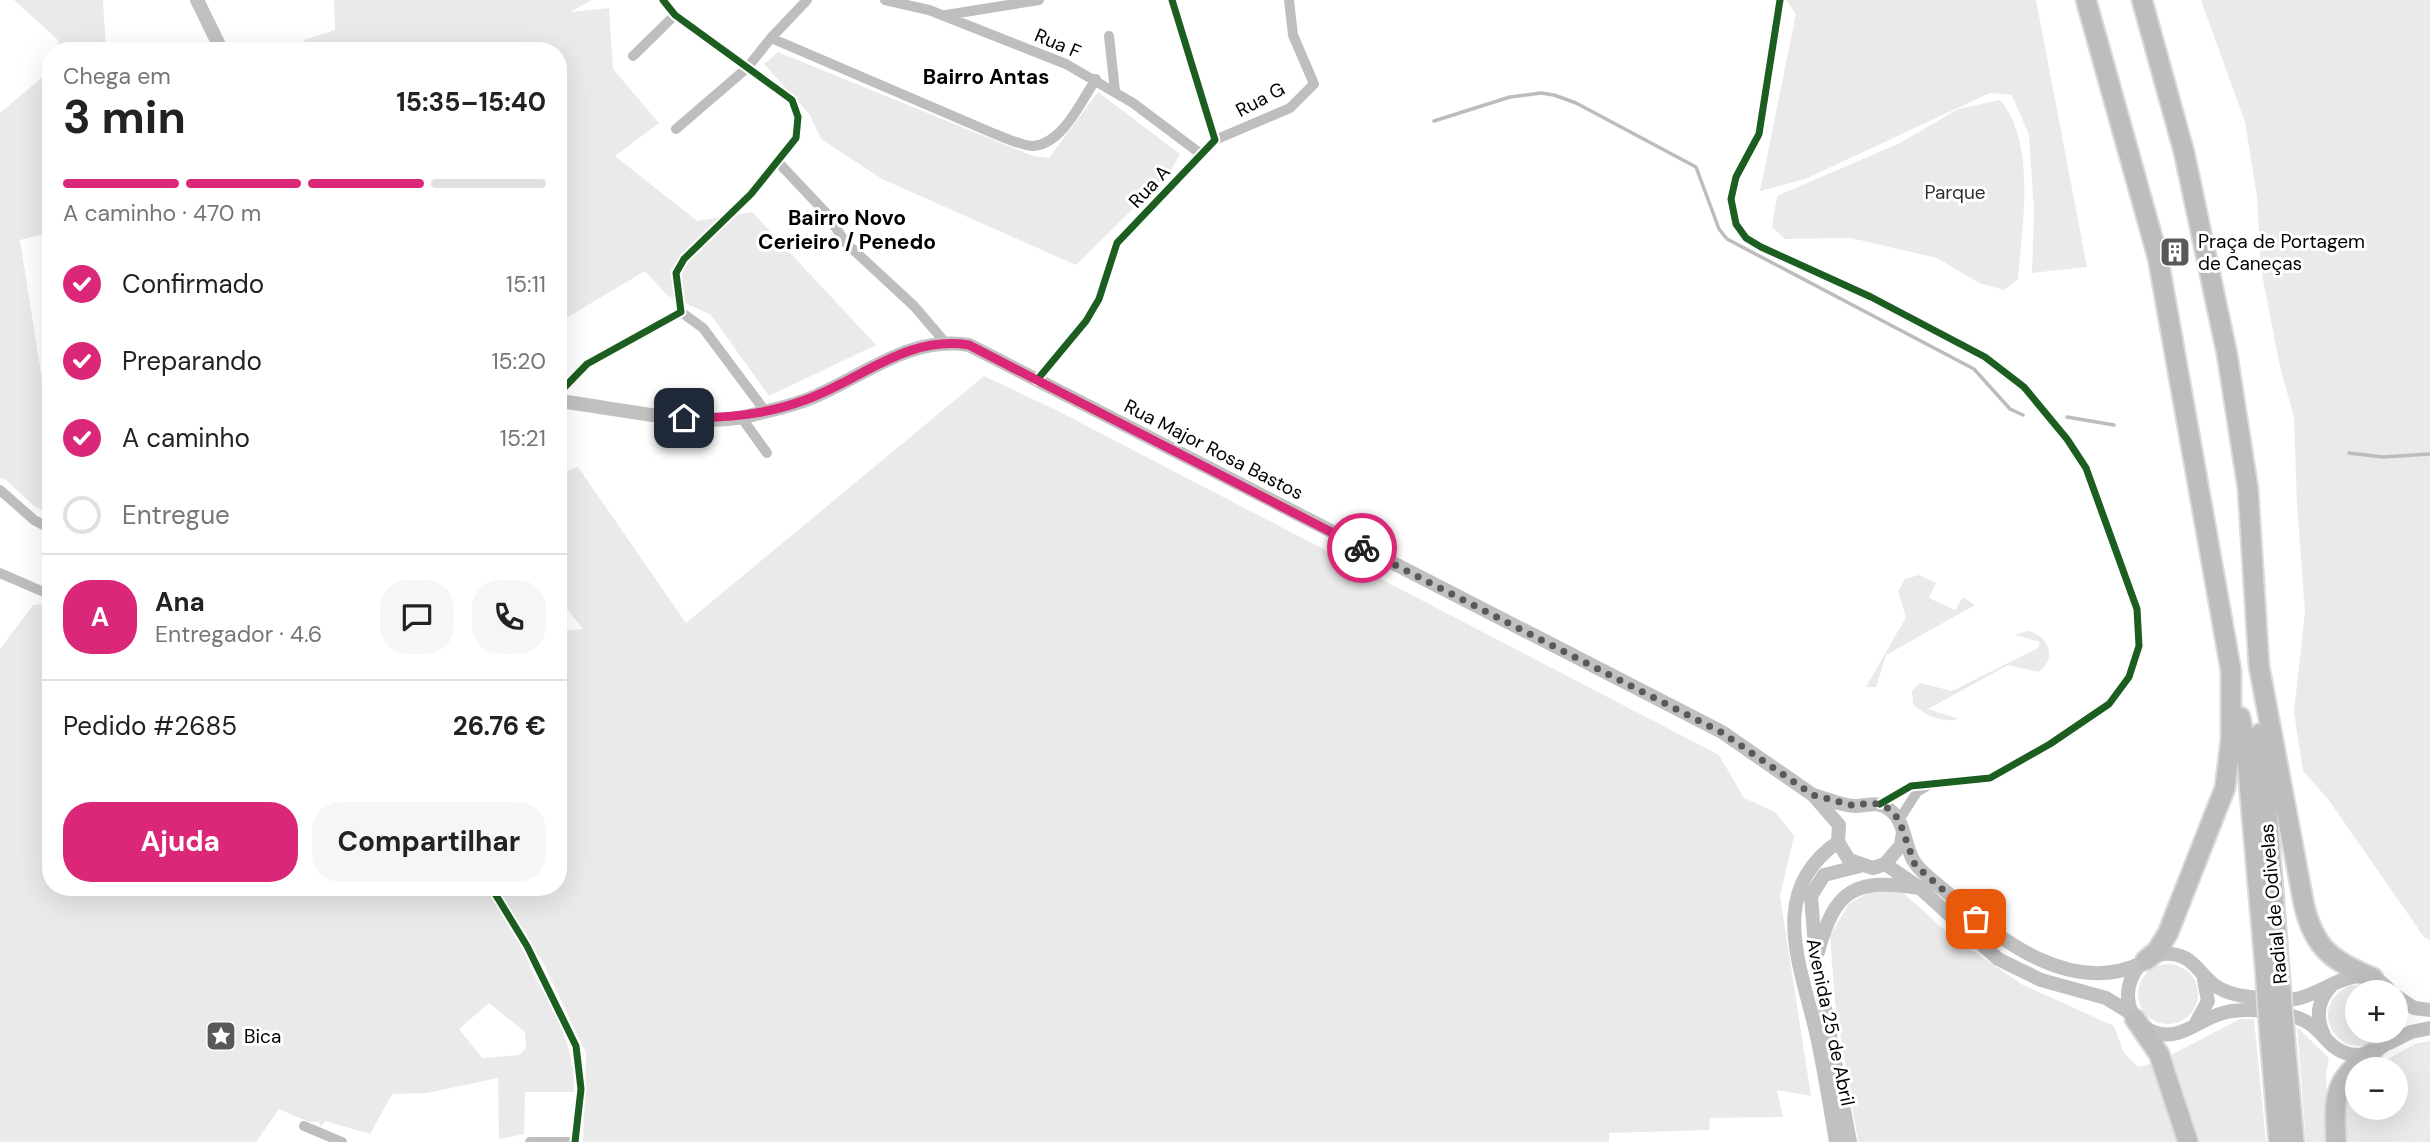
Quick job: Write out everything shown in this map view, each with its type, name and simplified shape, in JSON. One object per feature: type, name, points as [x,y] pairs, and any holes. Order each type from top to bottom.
[{"type":"highway","points":[[2086,0],[2158,258],[2231,671],[2231,739],[2225,788],[2168,933],[2157,951],[2144,962]]},
{"type":"highway","points":[[2142,0],[2184,152],[2232,377],[2248,489],[2259,666],[2308,919],[2325,952],[2371,980]]},
{"type":"highway","name":"Radial de Odivelas","points":[[2259,666],[2264,810],[2278,1040],[2279,1142]]},
{"type":"highway","name":"Radial de Odivelas","points":[[2231,671],[2246,747],[2272,967]]},
{"type":"highway","points":[[2134,1016],[2159,1054],[2188,1142]]},
{"type":"highway","name":"Radial de Odivelas","points":[[2278,1040],[2294,1142]]},
{"type":"highway","points":[[2336,1142],[2335,1112],[2340,1084],[2349,1069],[2376,1051]]},
{"type":"main road","points":[[197,0],[218,42]]},
{"type":"main road","name":"Rua Major Rosa Bastos","points":[[567,402],[684,418],[741,417],[806,400],[909,350],[944,341],[969,345],[1721,732],[1813,795]]},
{"type":"main road","points":[[1813,795],[1855,806],[1880,804],[1891,810],[1901,826],[1915,865],[1976,919],[2022,950],[2051,964],[2098,975],[2120,972],[2158,955],[2174,954],[2190,960],[2214,985],[2232,994],[2278,999],[2304,996],[2341,979],[2358,975],[2368,980]]},
{"type":"main road","points":[[1813,795],[1839,825]]},
{"type":"main road","points":[[1855,806],[1839,825],[1838,842],[1849,860],[1860,866],[1873,868],[1885,864],[1901,845],[1901,826]]},
{"type":"main road","name":"Avenida 25 de Abril","points":[[1836,1142],[1821,1054],[1793,930],[1796,898],[1813,864],[1838,842]]},
{"type":"main road","points":[[1885,864],[1920,888],[1998,959],[2041,980],[2106,998],[2158,1034],[2172,1035],[2223,1013],[2245,1009],[2301,1019],[2348,1054],[2376,1051],[2404,1035],[2430,1028]]},
{"type":"main road","points":[[1816,960],[1811,896],[1824,875],[1860,866]]},
{"type":"main road","name":"Avenida 25 de Abril","points":[[1850,1142],[1816,960],[1834,910],[1850,892],[1879,883],[1920,888]]},
{"type":"main road","points":[[2134,1016],[2128,986],[2144,962]]},
{"type":"main road","points":[[2189,1029],[2203,1015],[2208,1001],[2208,986],[2201,970]]},
{"type":"main road","points":[[2326,1039],[2320,1027],[2319,1007],[2327,990],[2341,979]]},
{"type":"main road","points":[[2408,1004],[2414,1008],[2430,1010]]},
{"type":"main road","points":[[2376,1051],[2383,1043]]},
{"type":"street","points":[[663,0],[675,15],[792,100],[798,117],[796,138],[751,194],[684,259],[676,273],[681,312],[703,327],[765,411]]},
{"type":"street","points":[[676,129],[747,68],[807,0]]},
{"type":"street","name":"Rua F","points":[[885,0],[943,15],[1096,79],[1201,154]]},
{"type":"street","points":[[943,15],[1039,0]]},
{"type":"street","points":[[1172,0],[1215,140]]},
{"type":"street","name":"Rua G","points":[[1215,140],[1290,107],[1314,84],[1293,35],[1289,0]]},
{"type":"street","points":[[1780,0],[1759,134],[1732,188],[1731,210],[1736,224],[1746,238],[1761,247],[1871,297],[1985,357],[2024,387],[2067,439],[2086,468],[2137,609],[2138,646],[2129,677],[2109,704],[2050,744],[1990,778],[1911,786],[1880,804]]},
{"type":"street","points":[[633,55],[675,15]]},
{"type":"street","points":[[1109,36],[1115,91]]},
{"type":"street","points":[[771,38],[995,134],[1031,146],[1050,141],[1062,129],[1096,79]]},
{"type":"street","name":"Rua A","points":[[1037,380],[1086,321],[1099,299],[1117,243],[1215,140]]},
{"type":"street","points":[[777,161],[826,213],[846,243],[914,306],[944,341]]},
{"type":"street","points":[[567,385],[587,364],[681,312]]},
{"type":"street","points":[[741,417],[767,453]]},
{"type":"street","points":[[0,489],[42,524]]},
{"type":"street","points":[[0,573],[42,591]]},
{"type":"street","points":[[1901,826],[1917,792],[1933,783]]},
{"type":"street","points":[[496,896],[527,946],[576,1046],[581,1089],[575,1142]]},
{"type":"street","points":[[304,1126],[342,1142]]},
{"type":"street","points":[[530,1142],[569,1142]]},
{"type":"green space","points":[[14,0],[103,0],[105,42],[58,40]]},
{"type":"green space","points":[[334,0],[592,0],[570,12],[609,8],[613,69],[659,123],[615,156],[697,221],[752,212],[876,345],[769,396],[711,315],[667,295],[645,271],[567,318],[567,42],[304,42],[335,30]]},
{"type":"green space","points":[[1786,0],[2036,0],[2087,267],[2032,273],[2034,211],[2029,135],[2012,95],[1990,93],[1805,179],[1760,191],[1796,14]]},
{"type":"green space","points":[[2201,0],[2430,0],[2430,940],[2424,937],[2328,799],[2303,771],[2294,712],[2305,612],[2294,417],[2280,367],[2261,269],[2257,197],[2245,122]]},
{"type":"green space","points":[[778,52],[1033,156],[1049,158],[1098,92],[1180,154],[1170,172],[1076,265],[882,179],[821,139],[810,115],[764,64]]},
{"type":"green space","points":[[42,78],[42,234],[20,240],[42,380],[42,510],[5,479],[0,478],[0,113]]},
{"type":"green space","name":"Parque","points":[[2000,100],[2012,118],[2019,139],[2024,186],[2018,279],[2004,290],[1979,283],[1937,258],[1851,238],[1785,239],[1772,227],[1777,196],[1900,143],[1958,109]]},
{"type":"green space","points":[[984,376],[1058,411],[1719,755],[1744,798],[1775,812],[1794,836],[1780,896],[1811,1096],[1777,1090],[1783,1117],[1710,1118],[1709,1130],[1609,1133],[1609,1142],[583,1142],[586,1053],[540,956],[529,966],[554,1011],[566,1042],[571,1058],[574,1092],[525,1092],[524,1134],[499,1139],[498,1078],[427,1093],[392,1094],[370,1134],[325,1121],[321,1127],[319,1122],[309,1122],[279,1109],[256,1142],[0,1142],[0,649],[33,605],[42,604],[42,896],[567,896],[567,630],[583,629],[567,609],[567,471],[578,467],[686,623]],"holes":[[[489,1003],[525,1032],[526,1048],[519,1055],[482,1058],[459,1029]]]},
{"type":"green space","points":[[1919,575],[1936,583],[1929,598],[1955,610],[1963,597],[1975,605],[1886,655],[1876,687],[1866,687],[1906,617],[1898,591],[1905,579]]},
{"type":"green space","points":[[2027,631],[2041,637],[2048,648],[2048,661],[2038,672],[2008,665],[1928,709],[1959,719],[1934,718],[1913,704],[1912,691],[1920,683],[1952,691],[2038,648],[2040,642],[2015,635]]},
{"type":"green space","points":[[1897,887],[1951,936],[2023,985],[2114,1026],[2124,1053],[2138,1067],[2154,1063],[2181,1142],[1858,1142],[1835,1002],[1830,935],[1849,904],[1874,889]]},
{"type":"green space","points":[[2162,964],[2174,964],[2190,972],[2196,982],[2196,1006],[2190,1016],[2174,1024],[2162,1024],[2146,1016],[2138,1000],[2138,988],[2146,972]]},
{"type":"green space","points":[[2345,988],[2345,1043],[2331,1029],[2328,1012],[2335,996]]},
{"type":"green space","points":[[2240,1019],[2254,1019],[2266,1142],[2200,1142],[2171,1055]]},
{"type":"green space","points":[[2297,1027],[2329,1058],[2326,1073],[2328,1142],[2306,1142]]},
{"type":"green space","points":[[2430,1041],[2430,1142],[2347,1142],[2345,1120],[2408,1120],[2408,1057],[2391,1057],[2415,1044]]},
{"type":"green space","points":[[2345,1043],[2369,1043],[2367,1044],[2356,1046]]},
{"type":"waterway","points":[[1434,121],[1510,97],[1541,93],[1576,103],[1696,167],[1719,229],[1727,239],[1974,369],[2010,409],[2023,415]]},
{"type":"waterway","points":[[2067,417],[2114,425]]},
{"type":"waterway","points":[[2349,453],[2383,457],[2430,454]]},
{"type":"cycle path","points":[[567,385],[587,364],[681,312],[676,273],[684,259],[751,194],[796,138],[798,117],[792,100],[675,15],[663,0]]},
{"type":"cycle path","points":[[1037,380],[1086,321],[1099,299],[1117,243],[1215,140],[1172,0]]},
{"type":"cycle path","points":[[1780,0],[1759,134],[1736,177],[1731,199],[1736,224],[1746,238],[1761,247],[1871,297],[1985,357],[2024,387],[2067,439],[2086,468],[2137,609],[2139,646],[2129,677],[2109,704],[2050,744],[1990,778],[1911,786],[1880,804]]},
{"type":"cycle path","points":[[496,896],[527,946],[576,1046],[581,1089],[575,1142]]},
{"type":"way so far","points":[[1362,548],[1721,732],[1813,795],[1855,806],[1880,804],[1891,810],[1899,820],[1915,865],[1976,919]]},
{"type":"place","name":"Praça de Portagem de Caneças","points":[[2175,252]]},
{"type":"place","name":"Bica","points":[[221,1036]]},
{"type":"district","name":"Bairro Antas","points":[[986,77]]},
{"type":"district","name":"Bairro Novo Cerieiro / Penedo","points":[[847,230]]},
{"type":"route","points":[[684,418],[741,417],[806,400],[909,350],[944,341],[969,345],[1362,548]]}]
